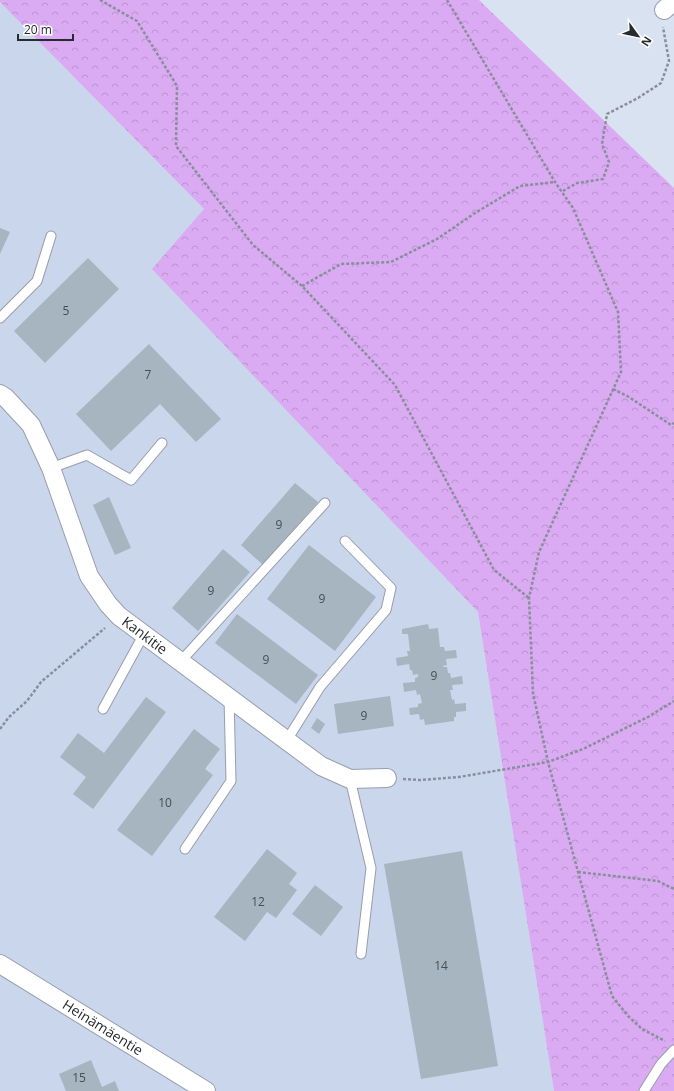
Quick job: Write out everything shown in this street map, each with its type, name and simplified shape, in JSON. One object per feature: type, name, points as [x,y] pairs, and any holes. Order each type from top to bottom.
[{"type":"street","name":"Kankitie","points":[[0,394],[6,398],[31,425],[51,468],[88,576],[108,604],[119,616],[320,766],[350,779],[387,778]]},
{"type":"street","name":"Heinämäentie","points":[[0,964],[206,1091]]},
{"type":"lane","points":[[0,318],[37,281],[51,236]]},
{"type":"lane","points":[[51,468],[87,455],[131,480],[162,443]]},
{"type":"lane","points":[[181,661],[325,503]]},
{"type":"lane","points":[[287,740],[320,687],[386,610],[391,588],[344,541]]},
{"type":"lane","points":[[103,709],[144,634]]},
{"type":"lane","points":[[185,849],[230,781],[229,697]]},
{"type":"lane","points":[[350,779],[371,868],[361,954]]},
{"type":"lane","points":[[644,1091],[672,1048]]},
{"type":"path","points":[[100,0],[138,21],[177,86],[176,146],[253,244],[302,286],[396,385],[494,570],[529,598]]},
{"type":"path","points":[[447,0],[555,182],[563,191],[573,208],[618,312],[621,372],[539,552],[529,598],[533,693],[548,762],[612,996],[628,1016],[642,1029],[665,1041],[672,1048]]},
{"type":"path","points":[[563,191],[577,183],[603,179],[609,162],[602,144],[607,114],[638,98],[661,83],[669,61],[662,28],[668,6]]},
{"type":"path","points":[[302,286],[341,264],[391,262],[437,239],[475,213],[520,186],[555,182]]},
{"type":"path","points":[[613,389],[629,397],[671,425],[674,423]]},
{"type":"path","points":[[0,729],[9,717],[27,702],[41,682],[119,616]]},
{"type":"path","points":[[387,778],[420,780],[459,777],[548,762],[583,749],[648,717],[674,701]]},
{"type":"path","points":[[578,872],[658,881],[674,889]]},
{"type":"shaded area","points":[[0,2],[204,209],[153,269],[478,612],[554,1091],[0,1091]]},
{"type":"green space","points":[[0,0],[479,0],[674,188],[674,1091],[554,1091],[478,612],[152,269],[204,209],[0,2]]},
{"type":"building","points":[[0,228],[10,232],[0,254]]},
{"type":"building","points":[[88,258],[119,289],[45,363],[14,331]]},
{"type":"building","points":[[149,344],[221,419],[196,442],[160,404],[111,451],[76,414]]},
{"type":"building","points":[[295,483],[318,502],[263,565],[241,545]]},
{"type":"building","points":[[109,497],[131,548],[115,555],[93,505]]},
{"type":"building","points":[[309,545],[376,597],[335,651],[267,599]]},
{"type":"building","points":[[223,549],[250,572],[198,631],[172,608]]},
{"type":"building","points":[[237,614],[318,675],[296,704],[215,643]]},
{"type":"building","points":[[428,624],[429,629],[438,628],[440,647],[444,647],[445,651],[456,650],[457,658],[446,659],[447,665],[443,667],[447,667],[451,678],[462,676],[463,684],[452,685],[453,690],[450,690],[452,700],[454,699],[455,704],[466,703],[466,711],[456,712],[454,721],[425,725],[424,719],[420,720],[419,714],[410,715],[409,708],[418,707],[418,704],[422,703],[420,694],[417,695],[416,690],[404,692],[403,683],[415,682],[415,678],[418,677],[418,674],[413,675],[409,664],[397,666],[396,658],[408,656],[407,651],[410,651],[408,634],[402,634],[402,629]]},
{"type":"building","points":[[390,696],[394,726],[338,734],[334,704]]},
{"type":"building","points":[[146,697],[166,712],[93,809],[73,794],[86,777],[60,757],[78,733],[104,753]]},
{"type":"building","points":[[317,718],[325,724],[319,734],[311,728]]},
{"type":"building","points":[[194,729],[220,749],[205,769],[213,775],[152,856],[117,830]]},
{"type":"building","points":[[267,849],[297,873],[289,884],[297,890],[276,918],[267,912],[245,941],[214,917]]},
{"type":"building","points":[[462,851],[498,1066],[421,1079],[384,864]]},
{"type":"building","points":[[315,885],[343,907],[321,936],[292,914]]},
{"type":"building","points":[[91,1060],[102,1087],[115,1081],[119,1091],[66,1091],[59,1074]]}]
